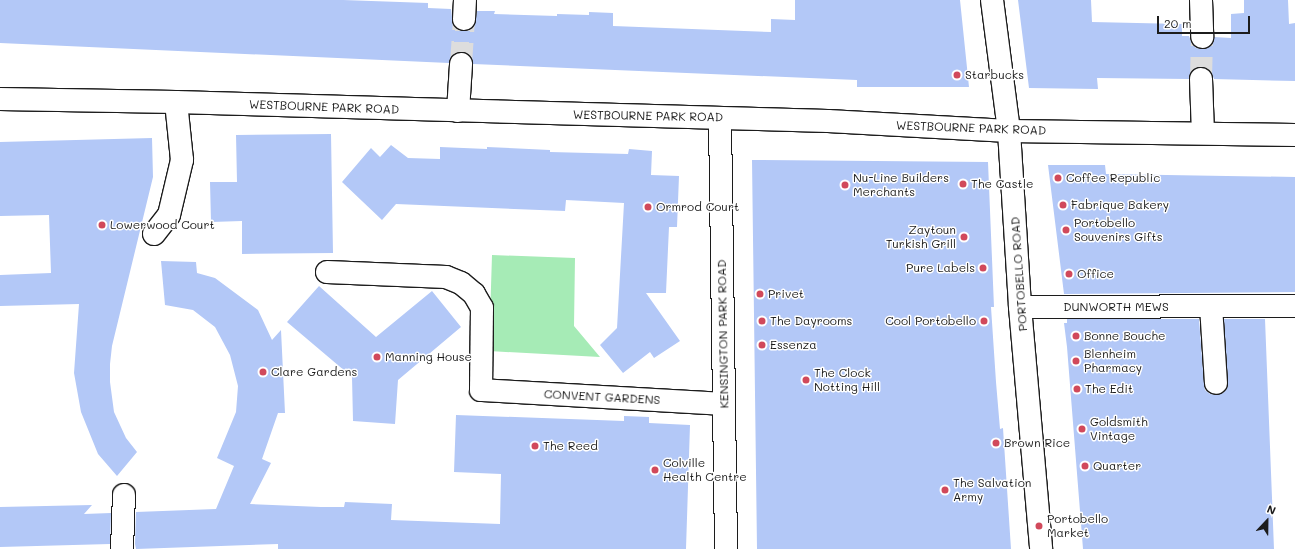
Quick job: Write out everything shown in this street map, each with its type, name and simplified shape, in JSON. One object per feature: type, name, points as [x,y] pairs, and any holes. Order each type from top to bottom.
[{"type":"street","name":"PORTOBELLO ROAD","points":[[992,0],[1009,131],[1020,307],[1041,549]]},
{"type":"street","points":[[1201,0],[1202,37]]},
{"type":"street","points":[[458,111],[461,64]]},
{"type":"street","points":[[1202,79],[1204,133]]},
{"type":"street","name":"WESTBOURNE PARK ROAD","points":[[0,99],[176,102],[828,121],[1009,131],[1295,135]]},
{"type":"street","points":[[154,234],[168,215],[182,160],[176,102]]},
{"type":"street","name":"KENSINGTON PARK ROAD","points":[[720,118],[726,549]]},
{"type":"street","name":"CONVENT GARDENS","points":[[327,272],[446,277],[461,283],[474,294],[482,308],[481,390],[723,404]]},
{"type":"street","points":[[1211,306],[1216,383]]},
{"type":"street","name":"DUNWORTH MEWS","points":[[1020,307],[1295,306]]},
{"type":"street","points":[[122,549],[124,495]]},
{"type":"green space","points":[[492,255],[575,258],[574,326],[600,357],[489,351]]},
{"type":"building","points":[[0,0],[343,0],[428,3],[428,8],[451,9],[453,25],[457,29],[463,31],[469,30],[474,26],[477,11],[495,11],[494,14],[557,16],[557,14],[589,15],[589,12],[613,13],[613,26],[771,32],[771,19],[795,20],[795,0],[960,0],[969,87],[857,87],[857,80],[473,64],[472,59],[468,54],[461,52],[456,53],[451,57],[449,63],[0,43]]},
{"type":"building","points":[[1018,0],[1091,0],[1092,22],[1182,24],[1182,36],[1189,36],[1192,44],[1196,48],[1202,49],[1209,47],[1213,43],[1214,37],[1231,38],[1231,14],[1244,13],[1244,0],[1288,0],[1289,24],[1295,23],[1295,81],[1214,79],[1211,72],[1206,68],[1200,67],[1194,69],[1190,74],[1189,79],[1097,78],[1098,89],[1029,88]]},
{"type":"building","points":[[331,134],[333,253],[242,254],[242,221],[211,222],[210,182],[237,182],[236,135]]},
{"type":"building","name":"Lowerwood Court","points":[[152,138],[153,177],[112,346],[110,364],[110,382],[114,412],[126,438],[137,452],[117,476],[98,454],[81,412],[74,373],[79,304],[0,306],[0,275],[51,273],[49,215],[0,216],[0,142]]},
{"type":"building","points":[[391,145],[408,158],[440,159],[440,147],[487,149],[487,147],[550,150],[550,152],[628,154],[629,149],[652,151],[651,175],[679,176],[677,227],[669,227],[666,293],[646,293],[680,341],[654,358],[650,352],[623,373],[600,345],[617,328],[624,203],[566,200],[565,211],[396,204],[382,220],[342,182],[371,148],[380,157]]},
{"type":"building","points":[[752,160],[988,162],[994,307],[991,307],[1000,429],[1003,428],[1011,549],[757,549]]},
{"type":"building","points":[[1048,165],[1105,165],[1106,174],[1295,177],[1295,292],[1064,294]]},
{"type":"building","points":[[161,261],[196,262],[197,273],[215,278],[258,310],[272,340],[281,330],[285,413],[278,413],[262,459],[271,463],[250,504],[344,507],[345,502],[392,504],[391,520],[500,524],[501,474],[454,472],[456,415],[624,421],[624,416],[649,417],[649,423],[690,425],[686,549],[278,549],[278,544],[136,549],[136,512],[216,509],[234,466],[217,458],[236,412],[238,386],[230,355],[215,327],[193,310],[165,305]]},
{"type":"building","name":"Manning House","points":[[319,286],[376,337],[432,291],[461,327],[398,380],[395,424],[353,421],[352,377],[287,322]]},
{"type":"building","points":[[1067,319],[1199,319],[1205,390],[1210,394],[1216,395],[1223,393],[1227,389],[1228,383],[1224,319],[1265,319],[1274,549],[1083,549],[1064,323],[1067,323]]},
{"type":"building","points":[[92,505],[84,514],[111,513],[110,544],[0,547],[0,507]]},
{"type":"tunnel","points":[[461,64],[464,19]]},
{"type":"tunnel","points":[[1201,79],[1202,37]]},
{"type":"place","name":"Starbucks","points":[[957,75]]},
{"type":"place","name":"Coffee Republic","points":[[1058,178]]},
{"type":"place","name":"The Castle","points":[[963,184]]},
{"type":"place","name":"Nu-Line Builders Merchants","points":[[845,185]]},
{"type":"place","name":"Fabrique Bakery","points":[[1063,205]]},
{"type":"place","name":"Ormrod Court","points":[[648,207]]},
{"type":"place","name":"Lowerwood Court","points":[[102,225]]},
{"type":"place","name":"Portobello Souvenirs Gifts","points":[[1066,230]]},
{"type":"place","name":"Zaytoun Turkish Grill","points":[[964,237]]},
{"type":"place","name":"Pure Labels","points":[[983,268]]},
{"type":"place","name":"Office","points":[[1069,274]]},
{"type":"place","name":"Privet","points":[[760,294]]},
{"type":"place","name":"The Dayrooms","points":[[762,321]]},
{"type":"place","name":"Cool Portobello","points":[[984,321]]},
{"type":"place","name":"Bonne Bouche","points":[[1076,336]]},
{"type":"place","name":"Essenza","points":[[762,345]]},
{"type":"place","name":"Manning House","points":[[377,357]]},
{"type":"place","name":"Blenheim Pharmacy","points":[[1076,361]]},
{"type":"place","name":"Clare Gardens","points":[[263,372]]},
{"type":"place","name":"The Clock Notting Hill","points":[[806,380]]},
{"type":"place","name":"The Edit","points":[[1077,389]]},
{"type":"place","name":"Goldsmith Vintage","points":[[1082,429]]},
{"type":"place","name":"Brown Rice","points":[[996,443]]},
{"type":"place","name":"The Reed","points":[[535,446]]},
{"type":"place","name":"Quarter","points":[[1085,466]]},
{"type":"place","name":"Colville Health Centre","points":[[655,470]]},
{"type":"place","name":"The Salvation Army","points":[[945,490]]},
{"type":"place","name":"Portobello Market","points":[[1039,526]]}]
